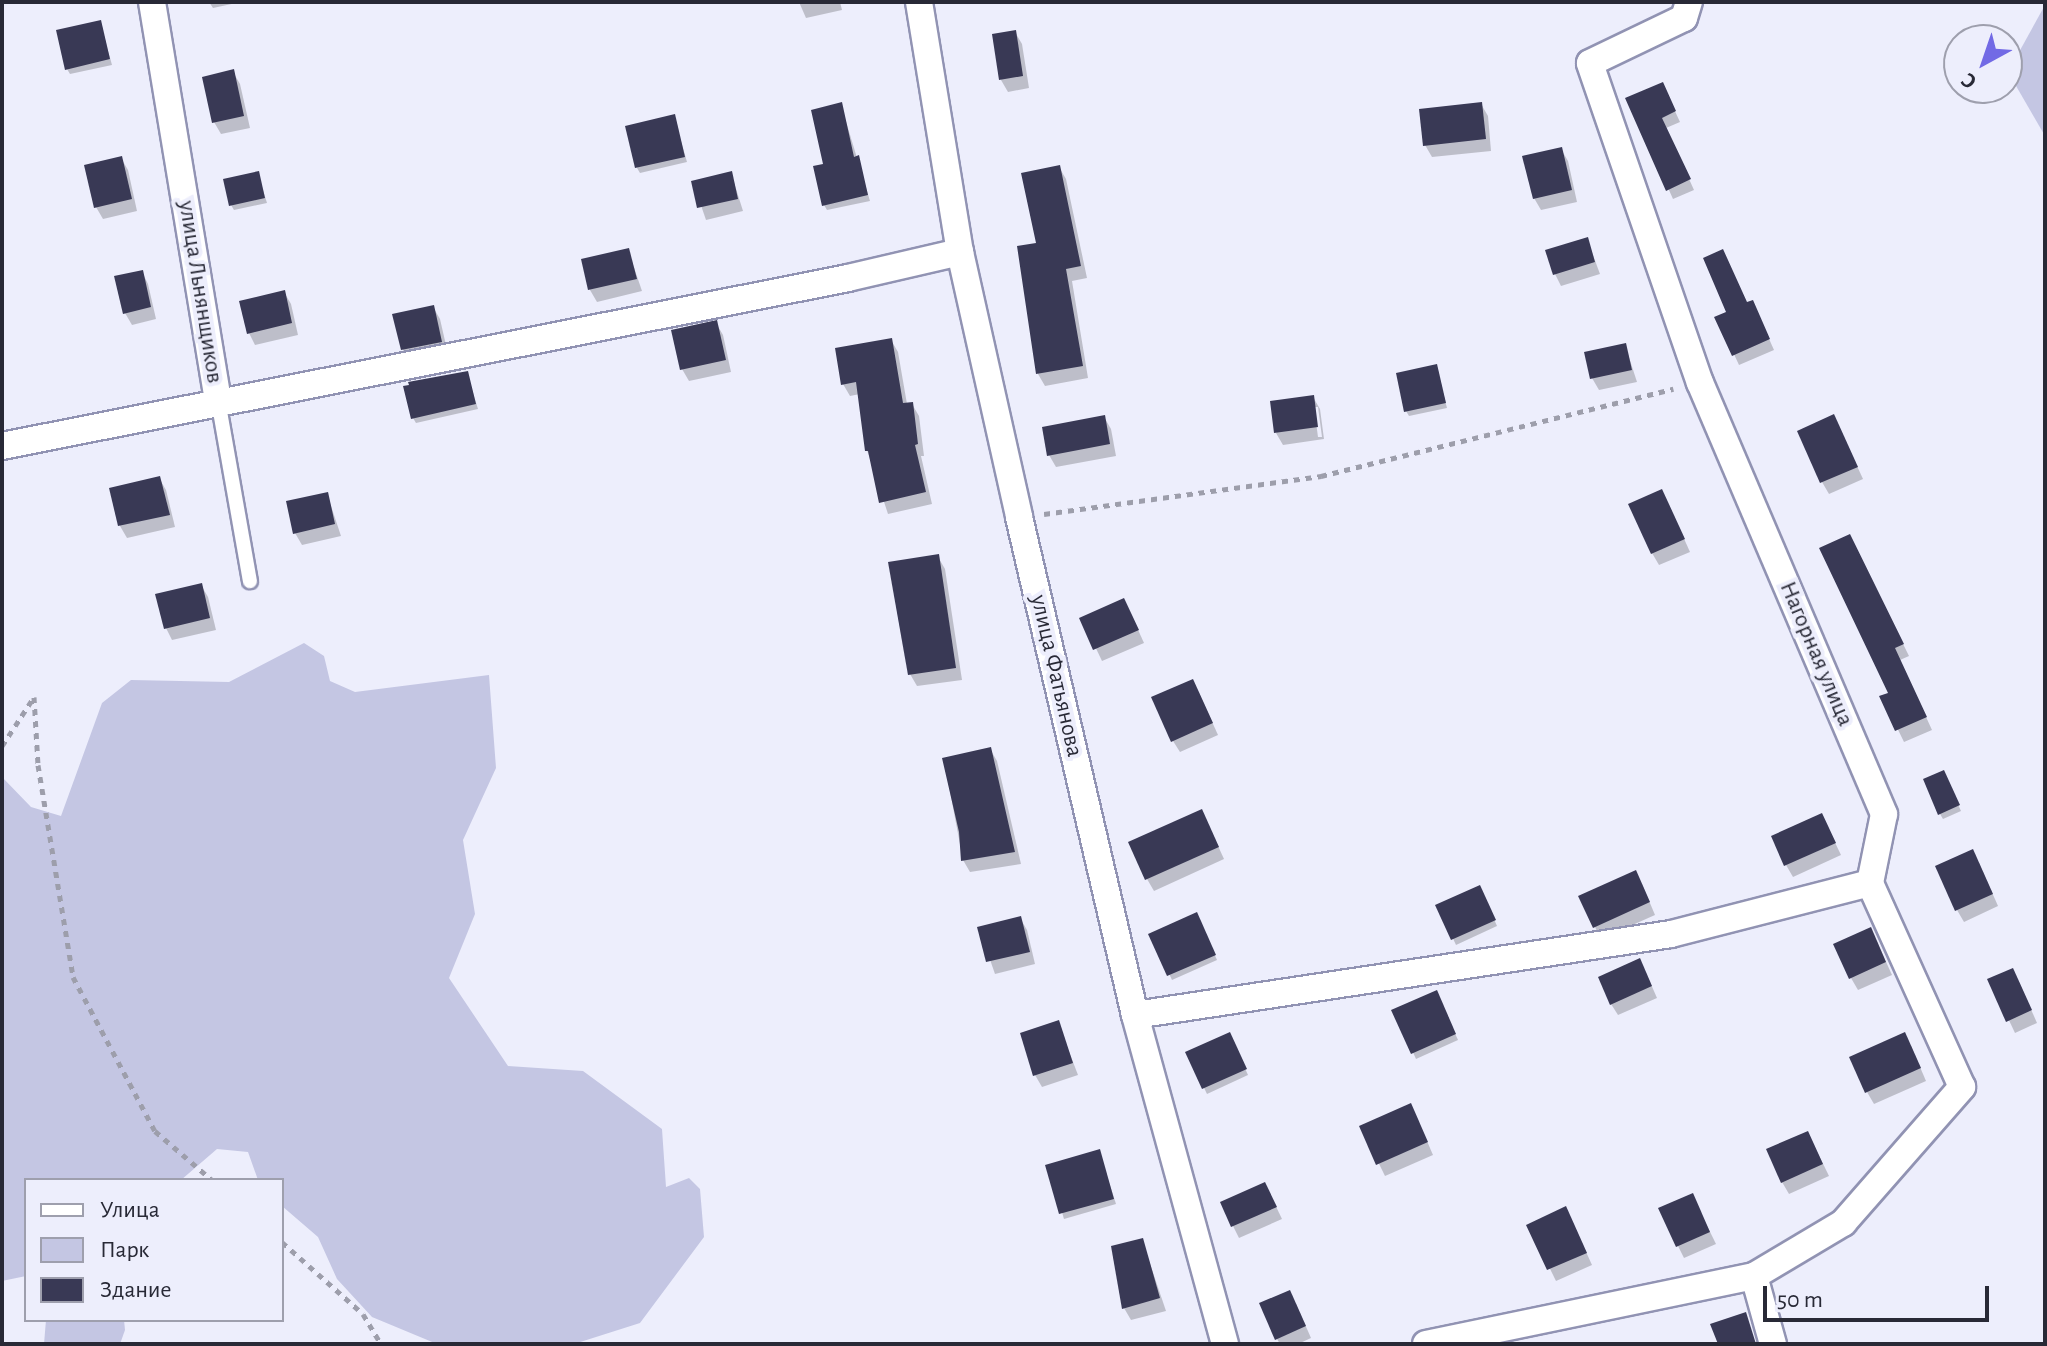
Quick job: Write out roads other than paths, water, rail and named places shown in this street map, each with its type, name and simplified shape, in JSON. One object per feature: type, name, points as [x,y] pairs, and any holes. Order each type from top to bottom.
[{"type":"street","name":"улица Льнянщиков","points":[[152,2],[218,400]]},
{"type":"street","name":"улица Фатьянова","points":[[919,2],[960,252],[1019,517],[1135,1015],[1225,1344]]},
{"type":"street","name":"Нагорная улица","points":[[1689,2],[1684,18],[1590,63],[1700,383],[1884,814],[1870,883]]},
{"type":"street","points":[[2,446],[218,400],[848,278],[960,252]]},
{"type":"street","points":[[1135,1015],[1671,934],[1870,883],[1962,1087],[1843,1223],[1754,1276],[1426,1344]]},
{"type":"street","points":[[1754,1276],[1773,1344]]},
{"type":"lane","name":"улица Льнянщиков","points":[[218,400],[250,581]]}]
